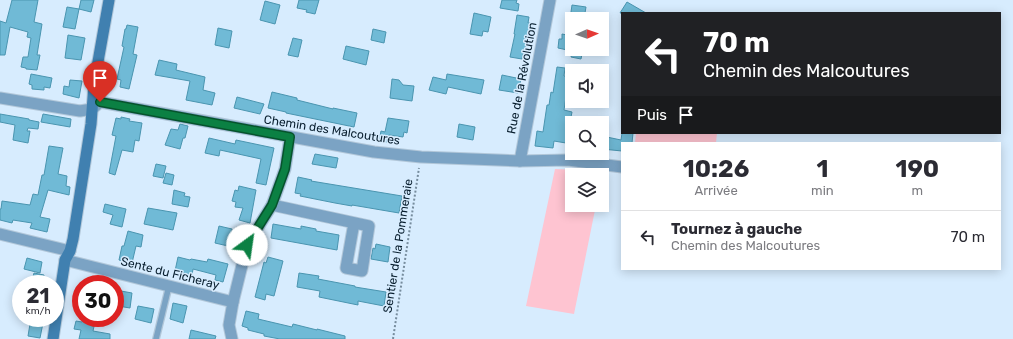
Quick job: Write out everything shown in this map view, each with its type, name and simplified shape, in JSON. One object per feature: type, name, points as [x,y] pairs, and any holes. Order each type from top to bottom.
[{"type":"main road","points":[[53,339],[91,124],[94,84],[109,0]]},
{"type":"street","name":"Rue de la Révolution","points":[[520,161],[550,0]]},
{"type":"street","points":[[0,98],[80,111],[92,109]]},
{"type":"street","name":"Chemin des Malcoutures","points":[[92,109],[100,102],[374,152],[421,157],[520,161],[568,160],[621,167]]},
{"type":"street","points":[[232,339],[229,325],[247,245],[272,205],[285,169],[290,137]]},
{"type":"street","points":[[272,205],[354,223]]},
{"type":"street","name":"Sente du Ficheray","points":[[0,234],[169,286],[233,302]]},
{"type":"lane","points":[[156,339],[169,286]]},
{"type":"path","name":"Sentier de la Pommeraie","points":[[393,339],[421,157]]},
{"type":"shaded area","points":[[636,134],[717,134],[716,142],[635,142]]},
{"type":"shaded area","points":[[555,169],[565,169],[565,212],[595,212],[574,314],[526,306]]},
{"type":"building","points":[[12,0],[38,0],[34,22],[42,24],[37,55],[40,55],[37,70],[21,67],[23,57],[28,57],[31,38],[27,37],[28,32],[10,27],[5,55],[0,55],[0,21],[6,23]]},
{"type":"building","points":[[81,0],[94,0],[91,12],[79,9]]},
{"type":"building","points":[[299,0],[319,0],[315,14],[306,12],[307,10],[297,8]]},
{"type":"building","points":[[502,0],[517,0],[516,3],[519,4],[518,11],[500,8]]},
{"type":"building","points":[[265,1],[280,5],[275,24],[260,20]]},
{"type":"building","points":[[627,2],[644,12],[621,12],[620,13]]},
{"type":"building","points":[[572,5],[586,7],[585,12],[571,12]]},
{"type":"building","points":[[67,7],[79,9],[75,29],[63,27]]},
{"type":"building","points":[[474,13],[491,17],[488,32],[483,31],[482,36],[470,34]]},
{"type":"building","points":[[517,15],[529,17],[528,23],[532,23],[528,45],[526,45],[525,50],[524,49],[522,59],[510,57]]},
{"type":"building","points":[[127,25],[138,27],[133,54],[137,55],[129,89],[120,87],[121,80],[117,79],[124,47],[122,46],[125,29]]},
{"type":"building","points":[[218,28],[232,31],[229,48],[215,45]]},
{"type":"building","points":[[373,29],[386,32],[384,43],[371,40]]},
{"type":"building","points":[[562,34],[565,35],[565,50],[558,48],[559,39],[562,39]]},
{"type":"building","points":[[68,35],[85,38],[81,60],[65,58]]},
{"type":"building","points":[[293,38],[302,40],[298,57],[288,55]]},
{"type":"building","points":[[346,46],[369,51],[366,65],[343,59]]},
{"type":"building","points":[[571,56],[582,56],[581,59]]},
{"type":"building","points":[[159,60],[177,64],[176,70],[205,77],[203,90],[215,93],[212,105],[186,100],[190,81],[155,75]]},
{"type":"building","points":[[557,67],[565,68],[564,110],[572,112],[571,116],[565,116],[565,143],[554,141],[553,148],[535,146],[537,131],[543,132],[547,105],[549,105],[551,92],[553,93]]},
{"type":"building","points":[[31,74],[52,78],[50,88],[44,87],[44,90],[32,89],[32,85],[29,84]]},
{"type":"building","points":[[447,74],[484,80],[481,94],[448,87],[446,94],[429,90],[433,77],[446,80]]},
{"type":"building","points":[[502,75],[521,79],[518,93],[499,90]]},
{"type":"building","points":[[392,79],[399,80],[403,85],[414,86],[412,101],[390,98]]},
{"type":"building","points":[[70,80],[82,81],[79,98],[63,94],[64,86],[69,87]]},
{"type":"building","points":[[272,92],[333,109],[357,113],[354,127],[268,108]]},
{"type":"building","points":[[237,97],[264,104],[260,114],[234,108]]},
{"type":"building","points":[[0,114],[39,122],[38,129],[28,128],[27,131],[30,131],[28,143],[13,140],[15,125],[0,122]]},
{"type":"building","points":[[43,114],[71,119],[70,127],[41,122]]},
{"type":"building","points":[[121,117],[130,119],[129,121],[142,123],[139,141],[135,140],[133,152],[122,150],[115,175],[109,173],[116,136],[112,135],[116,118],[121,119]]},
{"type":"building","points":[[388,118],[409,121],[407,133],[404,132],[403,137],[389,135],[387,142],[379,141],[381,131],[385,132]]},
{"type":"building","points":[[180,124],[188,126],[180,149],[165,145],[171,129],[178,130]]},
{"type":"building","points":[[459,124],[475,127],[473,140],[457,137]]},
{"type":"building","points":[[622,134],[633,134],[632,142],[621,142],[621,151],[609,150],[609,137],[621,140]]},
{"type":"building","points":[[209,138],[235,144],[236,140],[274,148],[266,185],[256,183],[261,159],[220,150],[219,156],[205,153]]},
{"type":"building","points":[[49,146],[63,148],[58,174],[67,176],[66,186],[70,187],[69,195],[48,190],[40,217],[50,219],[47,232],[30,228],[32,223],[13,220],[12,223],[0,220],[2,201],[30,205],[33,194],[38,195],[42,175],[44,175]]},
{"type":"building","points":[[315,154],[338,158],[336,168],[312,164]]},
{"type":"building","points":[[156,164],[166,166],[163,178],[153,176]]},
{"type":"building","points":[[166,173],[174,175],[172,185],[163,183]]},
{"type":"building","points":[[298,177],[312,180],[311,181],[402,196],[399,213],[300,196],[301,194],[295,193]]},
{"type":"building","points":[[239,186],[256,190],[250,223],[239,220],[243,208],[235,207],[236,202],[232,201],[235,190],[238,191]]},
{"type":"building","points":[[174,190],[185,193],[184,196],[190,197],[188,207],[172,204]]},
{"type":"building","points":[[105,204],[126,209],[122,227],[110,224],[113,215],[103,212]]},
{"type":"building","points":[[148,208],[177,213],[173,230],[144,224]]},
{"type":"building","points":[[273,224],[301,229],[301,226],[316,229],[316,231],[339,235],[337,250],[271,238]]},
{"type":"building","points":[[219,226],[232,229],[228,246],[215,243]]},
{"type":"building","points":[[128,231],[143,235],[141,247],[136,246],[132,263],[119,260],[122,246],[124,246]]},
{"type":"building","points":[[376,244],[390,247],[388,262],[371,259],[373,248],[375,249]]},
{"type":"building","points":[[178,257],[207,262],[208,259],[228,264],[223,282],[215,280],[216,275],[193,269],[192,275],[175,271]]},
{"type":"building","points":[[268,257],[283,261],[274,296],[266,294],[265,300],[255,297],[264,262],[266,263]]},
{"type":"building","points":[[27,258],[42,262],[40,273],[24,269]]},
{"type":"building","points":[[34,273],[44,275],[33,275]]},
{"type":"building","points":[[299,273],[319,276],[318,279],[386,292],[384,306],[358,301],[358,305],[319,297],[320,291],[297,287]]},
{"type":"building","points":[[124,292],[132,293],[130,308],[124,307]]},
{"type":"building","points":[[173,303],[187,306],[183,323],[170,319]]},
{"type":"building","points":[[138,306],[154,309],[151,323],[135,319]]},
{"type":"building","points":[[246,311],[259,314],[258,319],[292,327],[293,324],[317,329],[345,336],[345,339],[280,339],[264,336],[264,334],[248,330],[248,328],[242,326]]},
{"type":"building","points":[[30,327],[42,327],[40,338],[28,336]]},
{"type":"building","points":[[74,327],[94,327],[93,331],[110,334],[110,339],[79,339],[81,330],[74,329]]},
{"type":"building","points":[[191,330],[216,336],[215,339],[189,339]]},
{"type":"route","points":[[100,102],[290,137],[285,169],[272,205],[247,245]]}]
